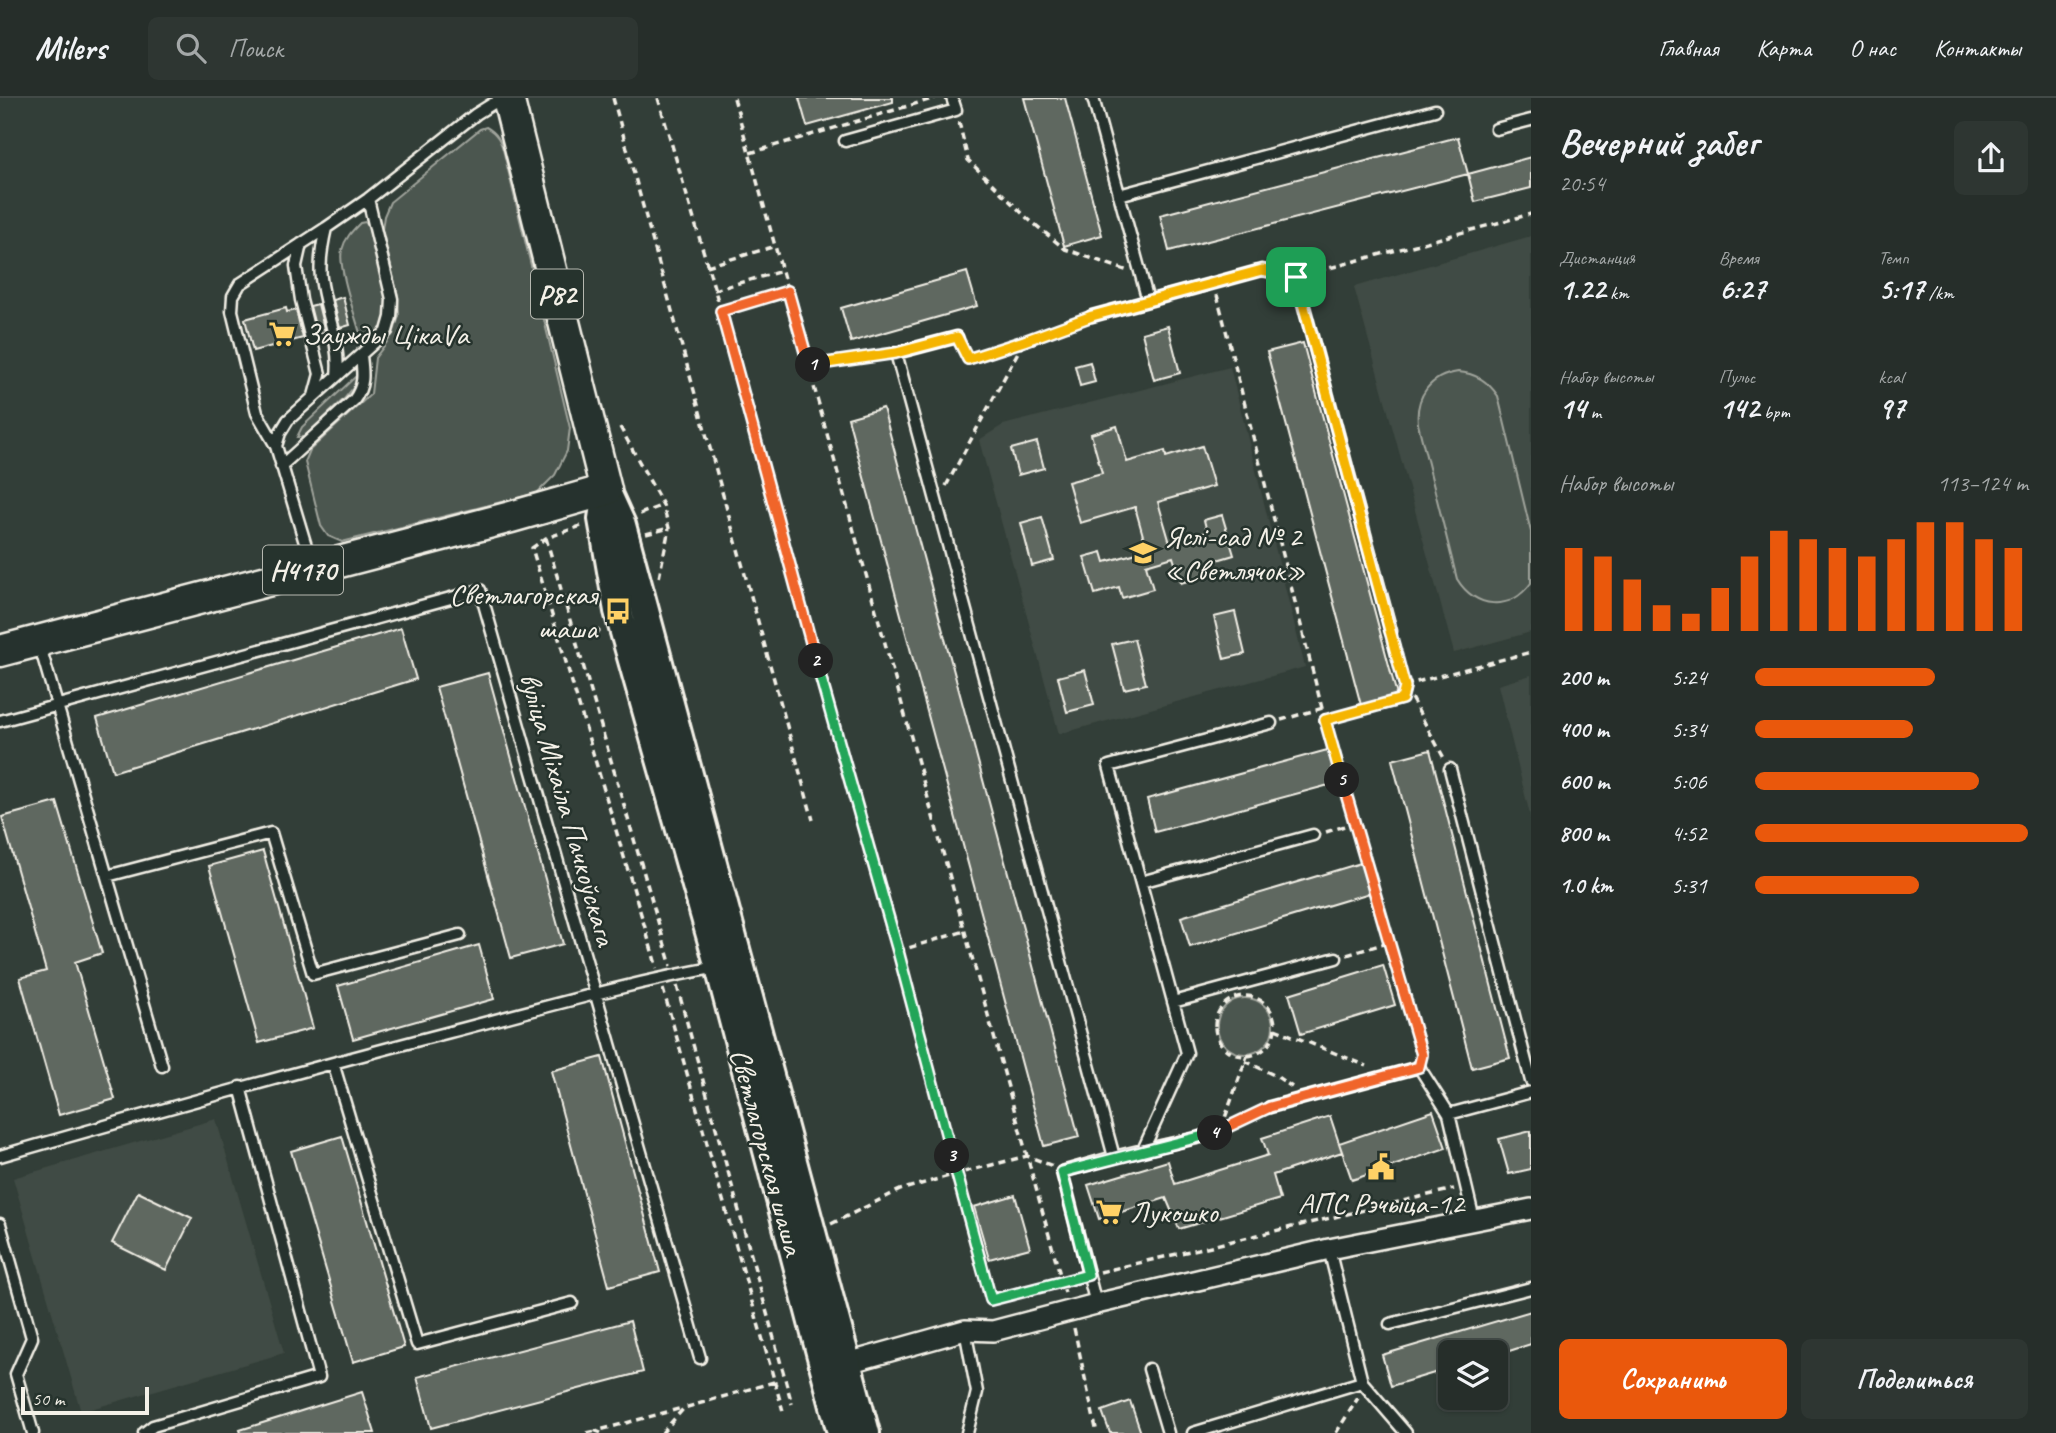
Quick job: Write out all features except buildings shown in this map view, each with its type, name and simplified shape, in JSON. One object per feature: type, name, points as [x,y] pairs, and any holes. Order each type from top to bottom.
[{"type":"main road","name":"Светлагорская шаша","points":[[508,99],[606,490],[602,519],[618,611],[836,1366],[841,1433]]},
{"type":"main road","name":"Н4170","points":[[0,651],[606,490]]},
{"type":"main road","points":[[606,490],[622,524],[836,1366],[866,1433]]},
{"type":"street","points":[[836,1366],[965,1331],[993,1331],[1329,1249],[1531,1209]]},
{"type":"lane","points":[[845,141],[956,110],[952,98]]},
{"type":"lane","points":[[1093,98],[1148,301]]},
{"type":"lane","points":[[312,567],[276,446],[257,413],[232,311],[233,296],[240,284],[368,199],[476,114],[492,104],[508,99]]},
{"type":"lane","points":[[1119,195],[1435,110]]},
{"type":"lane","points":[[1496,129],[1531,120]]},
{"type":"lane","points":[[276,446],[288,420],[387,331],[392,299],[368,199]]},
{"type":"lane","points":[[326,228],[320,253],[321,278],[336,346],[337,376]]},
{"type":"lane","points":[[301,244],[296,266],[301,300],[320,374],[314,396]]},
{"type":"lane","points":[[1092,316],[1262,270],[1296,277],[1391,631]]},
{"type":"lane","points":[[957,337],[896,353],[1114,1157]]},
{"type":"lane","points":[[281,466],[361,391],[361,356]]},
{"type":"lane","name":"вуліца Міхаіла Пачкоўскага","points":[[0,722],[480,590],[595,994]]},
{"type":"lane","points":[[38,641],[162,1066]]},
{"type":"lane","points":[[1143,1150],[1187,1053],[1110,766],[1271,723]]},
{"type":"lane","points":[[1450,769],[1531,1081]]},
{"type":"lane","points":[[107,876],[271,833],[313,974],[460,935]]},
{"type":"lane","points":[[1140,882],[1313,835]]},
{"type":"lane","points":[[1173,1002],[1336,958]]},
{"type":"lane","points":[[0,1156],[333,1062],[595,994],[719,967]]},
{"type":"lane","points":[[595,994],[700,1359]]},
{"type":"lane","points":[[333,1062],[416,1344],[572,1303]]},
{"type":"lane","points":[[1270,1107],[1419,1067],[1449,1114],[1474,1220]]},
{"type":"lane","points":[[144,1433],[153,1426],[318,1377],[240,1087]]},
{"type":"lane","points":[[1449,1114],[1531,1092]]},
{"type":"lane","points":[[1096,1304],[1062,1172],[1210,1135]]},
{"type":"lane","points":[[0,1224],[32,1338],[16,1374],[33,1433]]},
{"type":"lane","points":[[1329,1249],[1363,1385],[1406,1433]]},
{"type":"lane","points":[[1390,1324],[1531,1289]]},
{"type":"lane","points":[[965,1331],[977,1392],[967,1433]]},
{"type":"lane","points":[[1149,1369],[1168,1433]]},
{"type":"lane","points":[[1193,1433],[1363,1385]]},
{"type":"path","points":[[612,98],[813,820]]},
{"type":"path","points":[[658,98],[721,311],[833,725],[898,951],[991,1300],[1466,1186]]},
{"type":"path","points":[[734,98],[1062,1281],[1097,1433]]},
{"type":"path","points":[[750,153],[935,98]]},
{"type":"path","points":[[956,110],[968,160],[1027,218],[1065,249],[1141,275]]},
{"type":"path","points":[[1296,277],[1531,214]]},
{"type":"path","points":[[707,266],[776,246]]},
{"type":"path","points":[[714,290],[782,271]]},
{"type":"path","points":[[1214,283],[1325,720],[1422,1055],[1419,1067]]},
{"type":"path","points":[[721,311],[788,291]]},
{"type":"path","points":[[957,337],[968,359],[1092,316]]},
{"type":"path","points":[[937,503],[1024,341]]},
{"type":"path","points":[[809,366],[896,353]]},
{"type":"path","points":[[620,426],[663,505],[669,528],[659,578]]},
{"type":"path","points":[[640,525],[638,514],[663,505]]},
{"type":"path","points":[[642,536],[669,528]]},
{"type":"path","points":[[1391,631],[1405,686],[1450,769]]},
{"type":"path","points":[[1405,686],[1531,652]]},
{"type":"path","points":[[1325,720],[1402,699],[1405,686]]},
{"type":"path","points":[[1271,723],[1323,708]]},
{"type":"path","points":[[1313,835],[1354,823]]},
{"type":"path","points":[[898,951],[965,931]]},
{"type":"path","points":[[1336,958],[1389,942]]},
{"type":"path","points":[[1210,1135],[1225,1118],[1246,1059],[1263,1050],[1271,1041],[1275,1029],[1272,1012],[1265,1002],[1254,996],[1236,996],[1222,1006],[1214,1022],[1217,1039],[1230,1052],[1246,1059],[1276,1076],[1308,1097]]},
{"type":"path","points":[[1275,1029],[1389,1075]]},
{"type":"path","points":[[1210,1135],[1270,1107]]},
{"type":"path","points":[[834,1224],[900,1190],[1027,1156],[1064,1170]]},
{"type":"path","points":[[587,1433],[774,1382]]},
{"type":"path","points":[[1336,1433],[1363,1385]]},
{"type":"path","points":[[662,1433],[684,1408]]},
{"type":"path","points":[[596,1431],[601,1433]]},
{"type":"shaded area","points":[[486,127],[498,138],[504,153],[570,428],[567,451],[555,475],[537,493],[342,542],[328,536],[321,526],[305,462],[310,450],[371,394],[375,358],[393,334],[399,316],[398,296],[382,229],[384,216],[390,202],[480,129]]},
{"type":"shaded area","points":[[365,222],[381,273],[388,311],[384,327],[365,343],[348,294],[341,258],[347,238],[360,223]]},
{"type":"shaded area","points":[[1531,236],[1531,632],[1454,653],[1354,287]]},
{"type":"shaded area","name":"Яслі-сад № 2 «Светлячок»","points":[[1230,367],[1305,667],[1059,734],[979,440],[1003,425]]},
{"type":"shaded area","points":[[1458,372],[1481,379],[1498,396],[1531,532],[1531,583],[1513,599],[1503,602],[1483,601],[1473,596],[1457,579],[1418,424],[1419,405],[1426,389],[1440,378]]},
{"type":"shaded area","points":[[355,377],[358,382],[345,398],[304,437],[297,437],[302,427]]},
{"type":"shaded area","points":[[1531,675],[1531,819],[1498,685]]},
{"type":"shaded area","points":[[1240,998],[1250,998],[1265,1006],[1271,1015],[1271,1037],[1265,1046],[1250,1054],[1240,1054],[1222,1042],[1217,1031],[1217,1021],[1229,1003]]},
{"type":"shaded area","points":[[216,1119],[284,1353],[81,1412],[13,1178]]},
{"type":"place","name":"Заужды ЦікаVа","points":[[282,334]]},
{"type":"place","name":"Яслі-сад № 2 «Светлячок»","points":[[1143,553]]},
{"type":"place","name":"Светлагорская шаша","points":[[618,611]]},
{"type":"place","name":"АПС Рэчыца-12","points":[[1381,1167]]},
{"type":"place","name":"Лукошко","points":[[1109,1212]]},
{"type":"route","points":[[1262,270],[1296,277],[1405,687],[1402,699],[1325,720],[1422,1055],[1419,1067],[1270,1107],[1210,1135],[1064,1170],[1062,1172],[1088,1275],[991,1300],[898,951],[833,725],[721,311],[788,291],[809,366],[896,353],[957,337],[968,359],[1092,316],[1262,270]]}]
